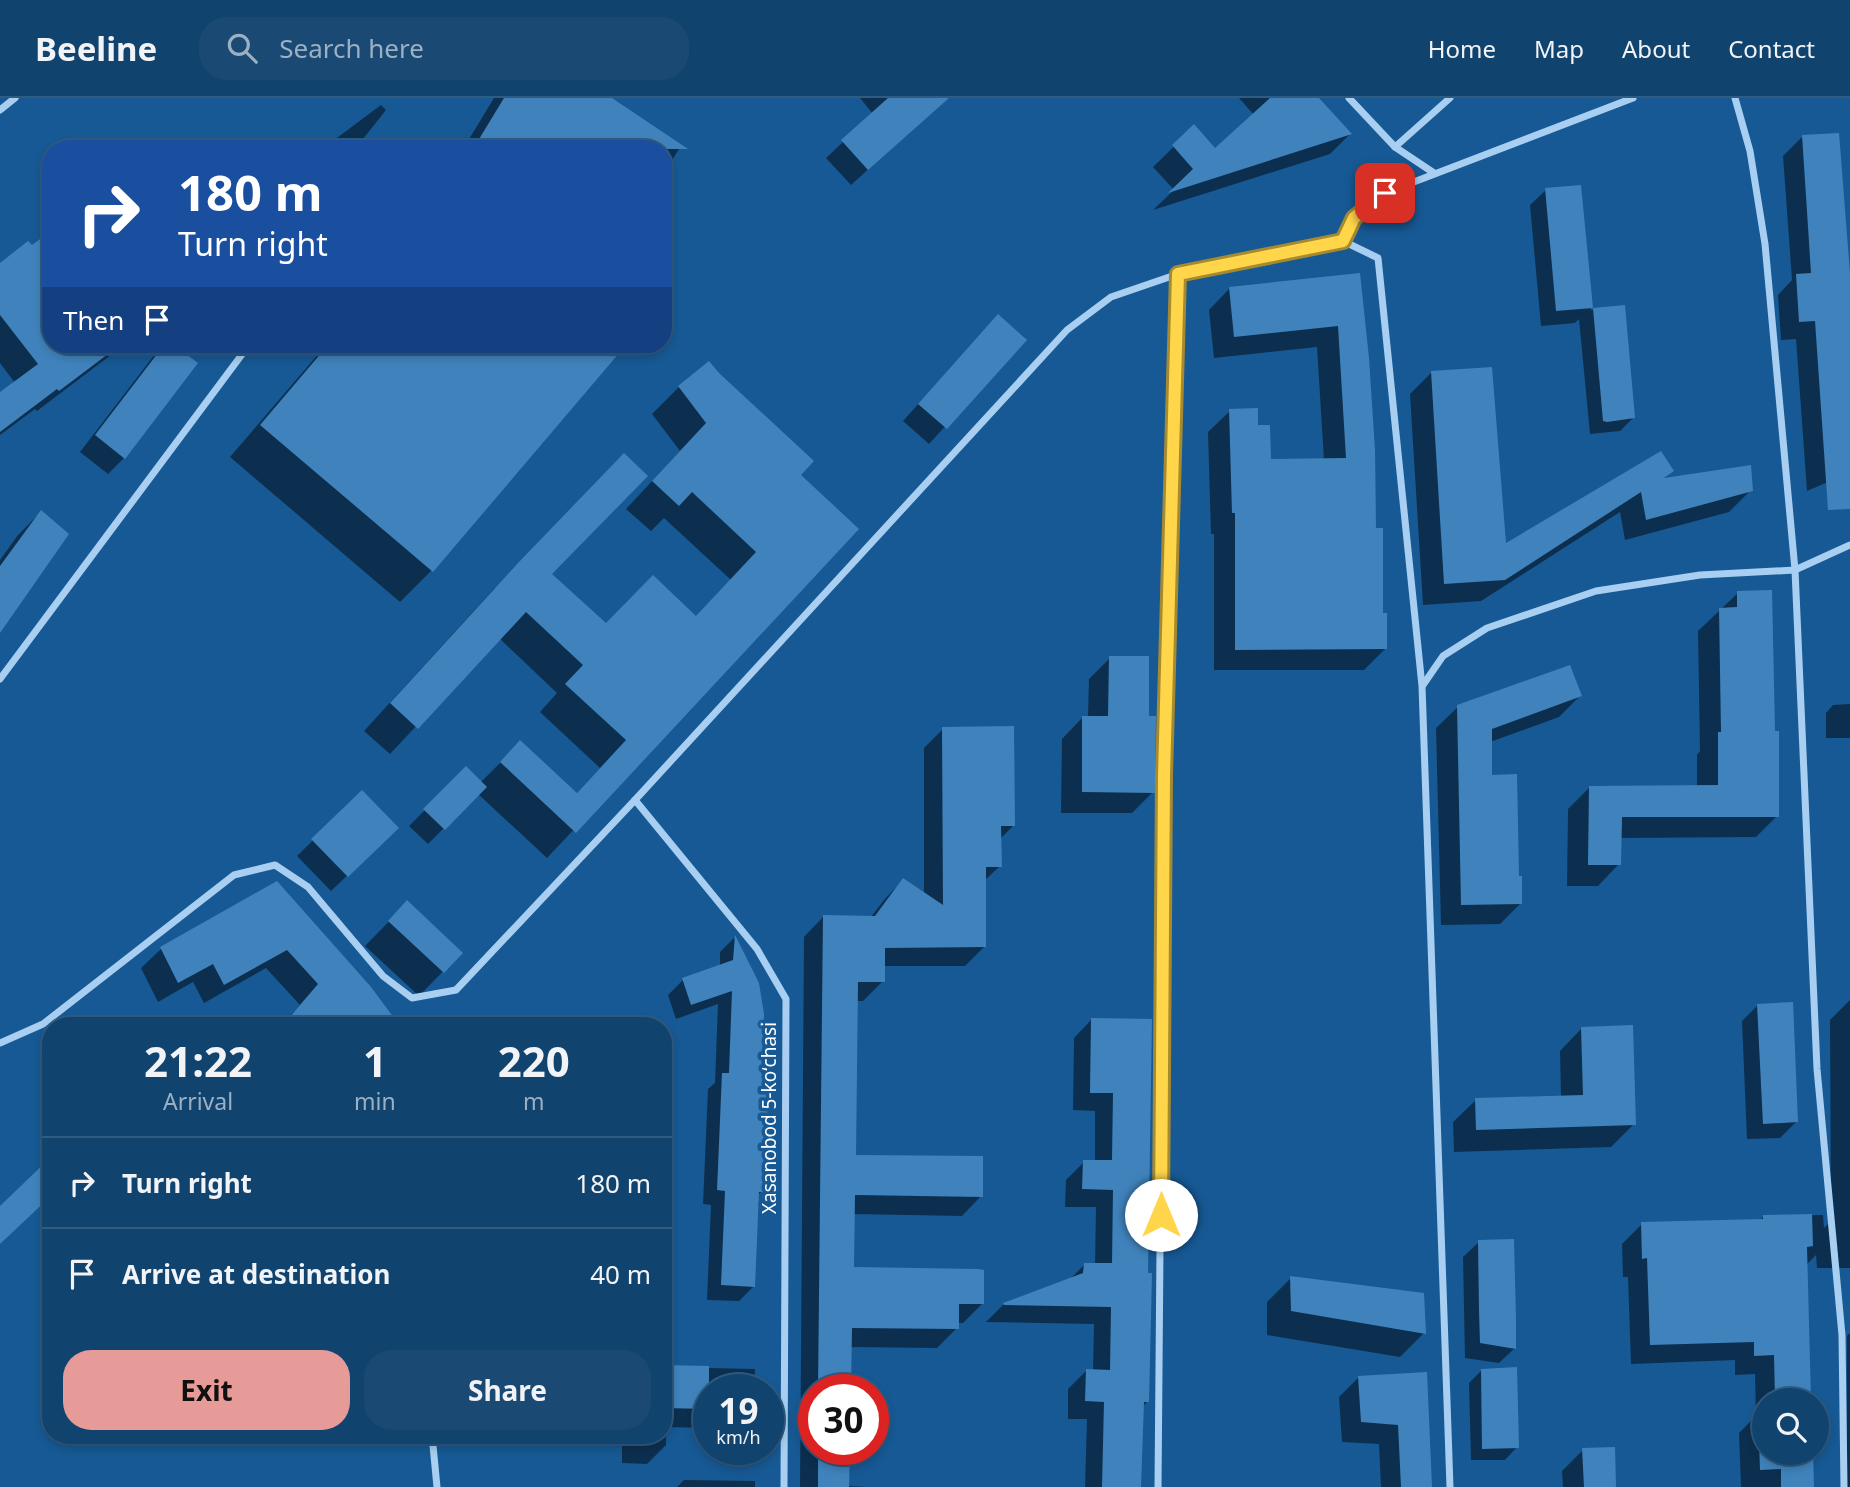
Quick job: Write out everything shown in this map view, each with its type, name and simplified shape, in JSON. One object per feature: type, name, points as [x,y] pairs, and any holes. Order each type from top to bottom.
[{"type":"street","points":[[0,110],[15,98]]},
{"type":"street","points":[[1349,98],[1395,147],[1434,173]]},
{"type":"street","points":[[1395,147],[1450,98]]},
{"type":"street","points":[[1343,241],[1354,218],[1385,193],[1633,98]]},
{"type":"street","points":[[1735,98],[1751,151],[1765,244],[1795,570],[1817,1069],[1842,1335],[1844,1487]]},
{"type":"street","points":[[52,1017],[234,875],[275,865],[308,887],[383,976],[412,998],[456,990],[635,800],[1067,330],[1111,297],[1178,274],[1343,241],[1378,258],[1422,686],[1450,1487]]},
{"type":"street","points":[[1158,1487],[1164,775],[1178,274]]},
{"type":"street","points":[[0,679],[242,354]]},
{"type":"street","points":[[1422,686],[1443,656],[1487,628],[1596,591],[1700,575],[1795,570],[1850,544]]},
{"type":"street","name":"Xasanobod 5-koʻchasi","points":[[635,800],[757,948],[786,999],[784,1487]]},
{"type":"street","points":[[0,1043],[42,1024]]},
{"type":"street","points":[[433,1444],[437,1487]]},
{"type":"building","points":[[504,98],[612,98],[688,149],[672,149],[672,140],[478,140]]},
{"type":"building","points":[[888,98],[949,98],[868,170],[841,140]]},
{"type":"building","points":[[1270,98],[1319,98],[1352,134],[1168,193],[1193,169],[1172,145],[1194,124],[1215,148]]},
{"type":"building","points":[[1839,133],[1850,273],[1850,509],[1828,510],[1815,321],[1799,322],[1796,274],[1811,273],[1802,135]]},
{"type":"building","points":[[1581,185],[1593,308],[1556,311],[1545,188]]},
{"type":"building","points":[[42,238],[42,354],[108,354],[0,432],[0,392],[38,364],[0,315],[0,263],[28,241],[32,245]]},
{"type":"building","points":[[1360,273],[1375,450],[1376,528],[1383,528],[1383,613],[1387,613],[1387,649],[1235,650],[1235,513],[1232,513],[1229,409],[1258,408],[1258,425],[1270,425],[1271,459],[1346,458],[1338,326],[1234,337],[1229,287]]},
{"type":"building","points":[[1625,305],[1635,418],[1607,422],[1603,421],[1593,308]]},
{"type":"building","points":[[998,314],[1027,340],[947,429],[918,404]]},
{"type":"building","points":[[157,354],[186,354],[198,363],[125,459],[95,435]]},
{"type":"building","points":[[320,354],[618,354],[433,572],[260,425]]},
{"type":"building","points":[[709,361],[814,461],[801,475],[859,529],[576,833],[500,762],[520,740],[577,793],[626,740],[565,684],[583,665],[526,612],[418,729],[390,703],[519,562],[624,453],[648,476],[552,574],[606,623],[653,575],[696,616],[756,552],[692,492],[679,506],[652,481],[706,423],[678,386]]},
{"type":"building","points":[[1492,367],[1506,543],[1661,451],[1674,471],[1664,478],[1751,465],[1753,491],[1646,520],[1641,492],[1505,580],[1444,584],[1431,371]]},
{"type":"building","points":[[41,510],[69,534],[0,633],[0,566]]},
{"type":"building","points":[[1772,590],[1775,731],[1779,731],[1779,817],[1622,817],[1621,865],[1588,865],[1589,786],[1718,785],[1718,732],[1721,732],[1719,608],[1737,607],[1737,591]]},
{"type":"building","points":[[1109,656],[1149,656],[1149,716],[1156,716],[1155,793],[1082,792],[1082,716],[1108,716]]},
{"type":"building","points":[[1570,665],[1582,696],[1492,729],[1492,775],[1517,774],[1522,904],[1461,905],[1457,705]]},
{"type":"building","points":[[1014,726],[1015,826],[1001,826],[1002,867],[986,867],[986,947],[885,948],[885,982],[858,982],[856,1155],[983,1156],[983,1197],[855,1195],[854,1267],[984,1270],[984,1304],[959,1304],[959,1329],[852,1328],[851,1374],[818,1374],[823,915],[875,916],[903,878],[943,905],[942,727]]},
{"type":"building","points":[[466,766],[487,787],[445,830],[423,809]]},
{"type":"building","points":[[362,790],[399,828],[348,877],[311,839]]},
{"type":"building","points":[[277,881],[371,987],[393,1017],[290,1017],[318,984],[287,950],[224,985],[213,964],[178,983],[160,947]]},
{"type":"building","points":[[407,900],[463,953],[444,973],[388,921]]},
{"type":"building","points":[[735,935],[759,983],[764,1014],[761,1074],[769,1074],[764,1192],[759,1192],[755,1287],[721,1285],[725,1191],[717,1190],[722,1073],[729,1073],[732,991],[691,1005],[682,978],[733,960]]},
{"type":"building","points":[[1793,1002],[1798,1122],[1763,1124],[1757,1004]]},
{"type":"building","points":[[1091,1018],[1152,1019],[1149,1402],[1144,1402],[1141,1487],[1102,1487],[1104,1402],[1085,1401],[1086,1369],[1110,1370],[1111,1307],[1003,1303],[1083,1273],[1084,1263],[1112,1263],[1113,1190],[1082,1189],[1083,1160],[1112,1160],[1113,1093],[1090,1093]]},
{"type":"building","points":[[1633,1025],[1636,1125],[1476,1130],[1475,1098],[1583,1095],[1581,1027]]},
{"type":"building","points":[[42,1166],[42,1204],[0,1244],[0,1206]]},
{"type":"building","points":[[1812,1214],[1813,1246],[1807,1247],[1811,1388],[1775,1388],[1774,1355],[1754,1356],[1754,1342],[1650,1345],[1647,1258],[1642,1259],[1641,1222],[1763,1219],[1763,1215]]},
{"type":"building","points":[[1514,1239],[1516,1349],[1480,1343],[1479,1311],[1478,1240]]},
{"type":"building","points":[[1290,1276],[1424,1293],[1426,1334],[1291,1311]]},
{"type":"building","points":[[672,1365],[709,1366],[709,1374],[693,1374],[693,1409],[672,1408]]},
{"type":"building","points":[[1517,1367],[1519,1448],[1482,1449],[1481,1369]]},
{"type":"building","points":[[1427,1372],[1432,1487],[1401,1487],[1398,1425],[1361,1422],[1358,1376]]},
{"type":"building","points":[[1615,1447],[1616,1487],[1584,1487],[1582,1448]]},
{"type":"building","points":[[818,1465],[850,1465],[849,1487],[818,1487]]},
{"type":"building","points":[[1760,1465],[1813,1465],[1814,1487],[1781,1487],[1781,1469],[1760,1470]]},
{"type":"route","points":[[1161,1215],[1164,775],[1178,274],[1343,241],[1354,218],[1385,193]]}]
